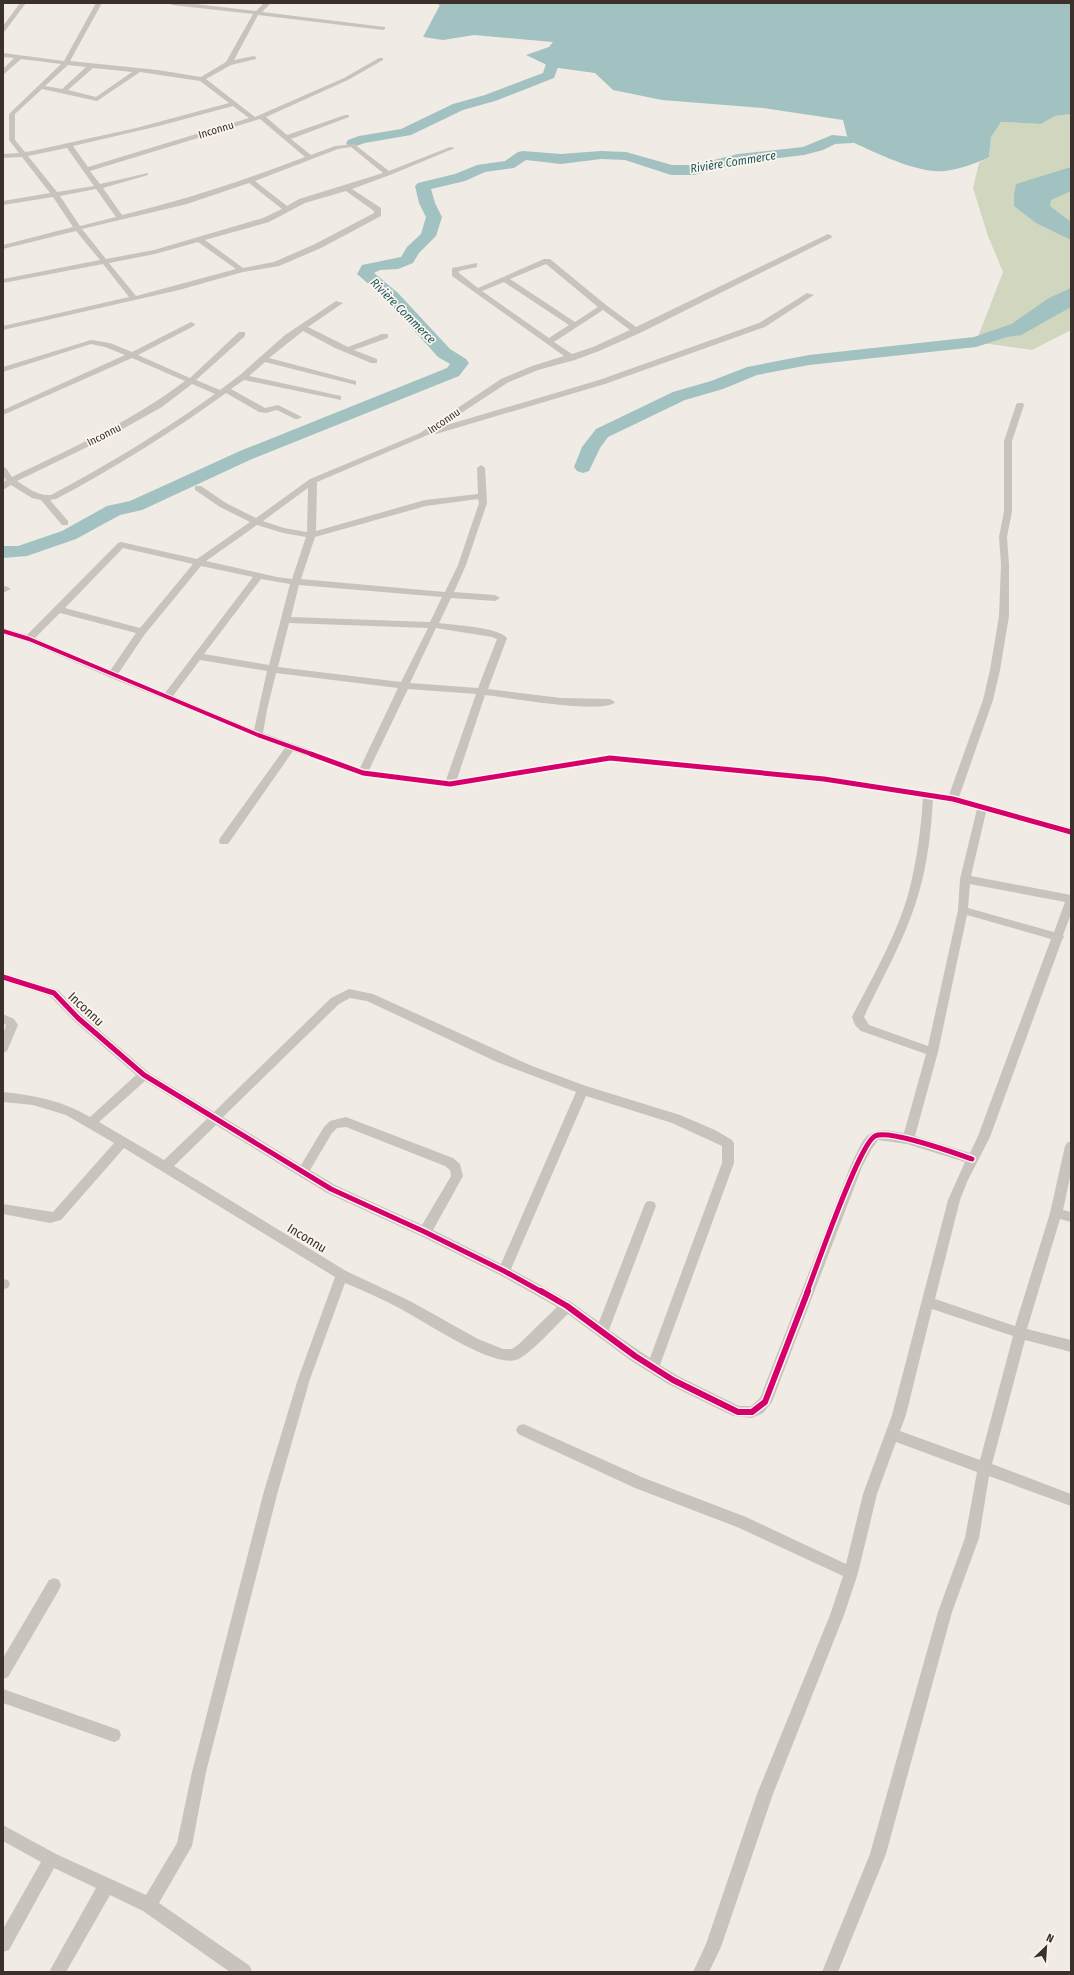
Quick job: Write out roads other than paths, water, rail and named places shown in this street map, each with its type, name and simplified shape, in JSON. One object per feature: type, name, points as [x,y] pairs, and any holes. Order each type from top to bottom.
[{"type":"street","points":[[3,30],[23,3]]},
{"type":"street","points":[[3,116],[12,114],[66,62],[99,3]]},
{"type":"street","points":[[172,3],[383,28]]},
{"type":"street","points":[[231,10],[239,3]]},
{"type":"street","points":[[229,63],[256,14],[268,3]]},
{"type":"street","name":"Inconnu","points":[[3,56],[139,70],[202,79],[286,138],[308,156]]},
{"type":"street","points":[[3,73],[19,57]]},
{"type":"street","points":[[202,79],[229,63],[254,58]]},
{"type":"street","name":"Inconnu","points":[[86,170],[258,118],[346,79],[381,59]]},
{"type":"street","points":[[63,91],[91,66]]},
{"type":"street","points":[[40,87],[97,99],[139,70]]},
{"type":"street","name":"Inconnu","points":[[3,156],[23,155],[167,124],[235,103]]},
{"type":"street","points":[[12,114],[12,140],[55,194],[78,229],[134,298]]},
{"type":"street","points":[[286,138],[347,116]]},
{"type":"street","points":[[69,145],[120,218]]},
{"type":"street","points":[[3,247],[184,202],[249,180],[308,156],[337,147],[352,145],[388,174]]},
{"type":"street","points":[[3,281],[155,252],[266,220],[302,201],[388,174],[452,148]]},
{"type":"street","points":[[3,203],[98,187],[146,174]]},
{"type":"street","points":[[249,180],[286,209]]},
{"type":"street","points":[[3,328],[179,288],[242,270],[276,264],[298,256],[378,214],[378,210],[347,188]]},
{"type":"street","name":"Inconnu","points":[[112,675],[142,632],[198,563],[313,481],[423,435],[504,381],[535,368],[572,358],[596,349],[637,331],[828,236]]},
{"type":"street","points":[[199,239],[242,270]]},
{"type":"street","points":[[477,291],[547,261],[603,307],[637,331]]},
{"type":"street","points":[[474,264],[455,270],[456,274],[477,291],[572,358]]},
{"type":"street","points":[[505,279],[553,312],[575,324]]},
{"type":"street","points":[[423,435],[602,382],[762,325],[810,295]]},
{"type":"street","points":[[3,470],[35,496],[44,498],[52,497],[93,476],[194,413],[243,377],[302,327],[339,303]]},
{"type":"street","points":[[548,342],[603,307]]},
{"type":"street","points":[[3,413],[132,355],[190,324]]},
{"type":"street","points":[[302,327],[338,346],[350,349],[365,359],[374,361]]},
{"type":"street","name":"Inconnu","points":[[3,487],[14,479],[107,434],[159,405],[191,381],[242,334]]},
{"type":"street","points":[[350,349],[385,336]]},
{"type":"street","points":[[3,370],[91,342],[107,345],[191,381],[222,391],[262,410],[266,411],[278,407],[298,417]]},
{"type":"street","points":[[263,359],[353,382]]},
{"type":"street","points":[[243,377],[338,398]]},
{"type":"street","points":[[953,799],[988,700],[995,670],[1004,616],[1005,565],[1003,536],[1008,511],[1008,441],[1020,405]]},
{"type":"street","points":[[363,772],[462,565],[483,503],[482,468]]},
{"type":"street","points":[[258,735],[262,710],[301,561],[311,535],[313,481]]},
{"type":"street","points":[[198,488],[223,505],[255,521],[283,530],[311,535],[424,503],[482,496]]},
{"type":"street","points":[[44,498],[65,523]]},
{"type":"street","points":[[29,639],[121,545],[259,576],[296,582],[495,598]]},
{"type":"street","points":[[167,697],[259,576]]},
{"type":"street","points":[[58,609],[142,632]]},
{"type":"street","points":[[286,620],[433,625],[494,634],[502,638],[450,784]]},
{"type":"street","points":[[3,630],[29,639],[258,735],[363,772],[450,784],[610,758],[824,779],[928,794],[953,799],[1071,832]]},
{"type":"street","points":[[198,656],[273,670],[405,686],[482,691],[544,700],[598,703],[610,702]]},
{"type":"street","points":[[224,841],[291,747]]},
{"type":"street","points":[[928,794],[926,832],[914,892],[895,942],[858,1017],[858,1022],[865,1028],[932,1052]]},
{"type":"street","points":[[908,1139],[932,1052],[963,910],[965,879],[982,808]]},
{"type":"street","points":[[701,1972],[713,1947],[765,1794],[837,1615],[851,1573],[870,1494],[899,1415],[954,1200],[961,1181],[984,1138],[1035,994],[1059,937],[1071,900],[965,879]]},
{"type":"street","points":[[963,910],[1059,937]]},
{"type":"street","name":"Inconnu","points":[[3,977],[54,993],[78,1018],[144,1075],[331,1189],[425,1232],[504,1271],[567,1306],[602,1332],[673,1380],[738,1412],[752,1412],[758,1409],[765,1402],[785,1355],[856,1167],[871,1139],[877,1135],[887,1135],[908,1139],[972,1159]]},
{"type":"street","points":[[165,1167],[335,1001],[349,993],[369,996],[495,1057],[583,1090],[659,1114],[715,1135],[728,1143],[728,1163],[653,1367]]},
{"type":"street","points":[[3,1018],[12,1025],[3,1048]]},
{"type":"street","points":[[91,1123],[144,1075]]},
{"type":"street","points":[[504,1271],[583,1090]]},
{"type":"street","name":"Inconnu","points":[[3,1097],[33,1100],[70,1111],[342,1275],[406,1305],[473,1343],[503,1355],[514,1355],[524,1348],[567,1306]]},
{"type":"street","points":[[303,1172],[328,1130],[334,1124],[346,1122],[449,1162],[456,1168],[457,1176],[425,1232]]},
{"type":"street","points":[[3,1209],[50,1218],[57,1216],[122,1142]]},
{"type":"street","points":[[830,1972],[878,1854],[944,1612],[972,1538],[984,1468],[1004,1398],[1027,1304],[1056,1213],[1070,1153]]},
{"type":"street","points":[[602,1332],[650,1206]]},
{"type":"street","points":[[1056,1213],[1071,1217]]},
{"type":"street","points":[[149,1905],[184,1846],[199,1772],[271,1491],[304,1379],[342,1275]]},
{"type":"street","points":[[928,1302],[1020,1333],[1071,1346]]},
{"type":"street","points":[[523,1430],[640,1483],[767,1533],[851,1573]]},
{"type":"street","points":[[892,1434],[1071,1500]]},
{"type":"street","points":[[3,1672],[54,1585]]},
{"type":"street","points":[[3,1696],[114,1734]]},
{"type":"street","points":[[3,1833],[51,1859],[149,1905],[244,1972]]},
{"type":"street","points":[[3,1944],[51,1859]]},
{"type":"street","points":[[57,1972],[107,1884]]},
{"type":"water","points":[[435,3],[1071,3],[1071,114],[1055,116],[1041,124],[1001,122],[991,137],[989,157],[970,165],[947,171],[924,170],[890,159],[848,140],[843,120],[763,108],[662,100],[613,90],[595,73],[551,67],[526,55],[549,47],[553,42],[474,35],[443,40],[423,37],[440,5]]},
{"type":"water","points":[[1071,167],[1071,191],[1051,200],[1050,206],[1071,222],[1071,240],[1036,223],[1014,206],[1014,195],[1016,184]]},
{"type":"water","points":[[1071,288],[1071,307],[1021,335],[999,338],[997,334],[1049,298]]},
{"type":"waterway","name":"Rivière Commerce","points":[[353,143],[364,139],[399,134],[413,129],[458,107],[482,101],[549,75],[551,67]]},
{"type":"waterway","name":"Rivière Commerce","points":[[3,552],[20,552],[69,535],[114,510],[135,506],[246,455],[453,372],[460,363],[444,353],[392,296],[365,274],[368,268],[379,265],[398,264],[407,260],[413,250],[428,236],[434,217],[427,203],[423,186],[460,178],[482,168],[509,165],[523,155],[561,159],[601,155],[626,156],[671,170],[694,170],[738,159],[804,151],[818,147],[832,139],[848,140]]},
{"type":"waterway","points":[[583,467],[591,447],[602,433],[679,396],[717,385],[753,371],[809,360],[976,342],[1026,325],[1071,296]]}]
